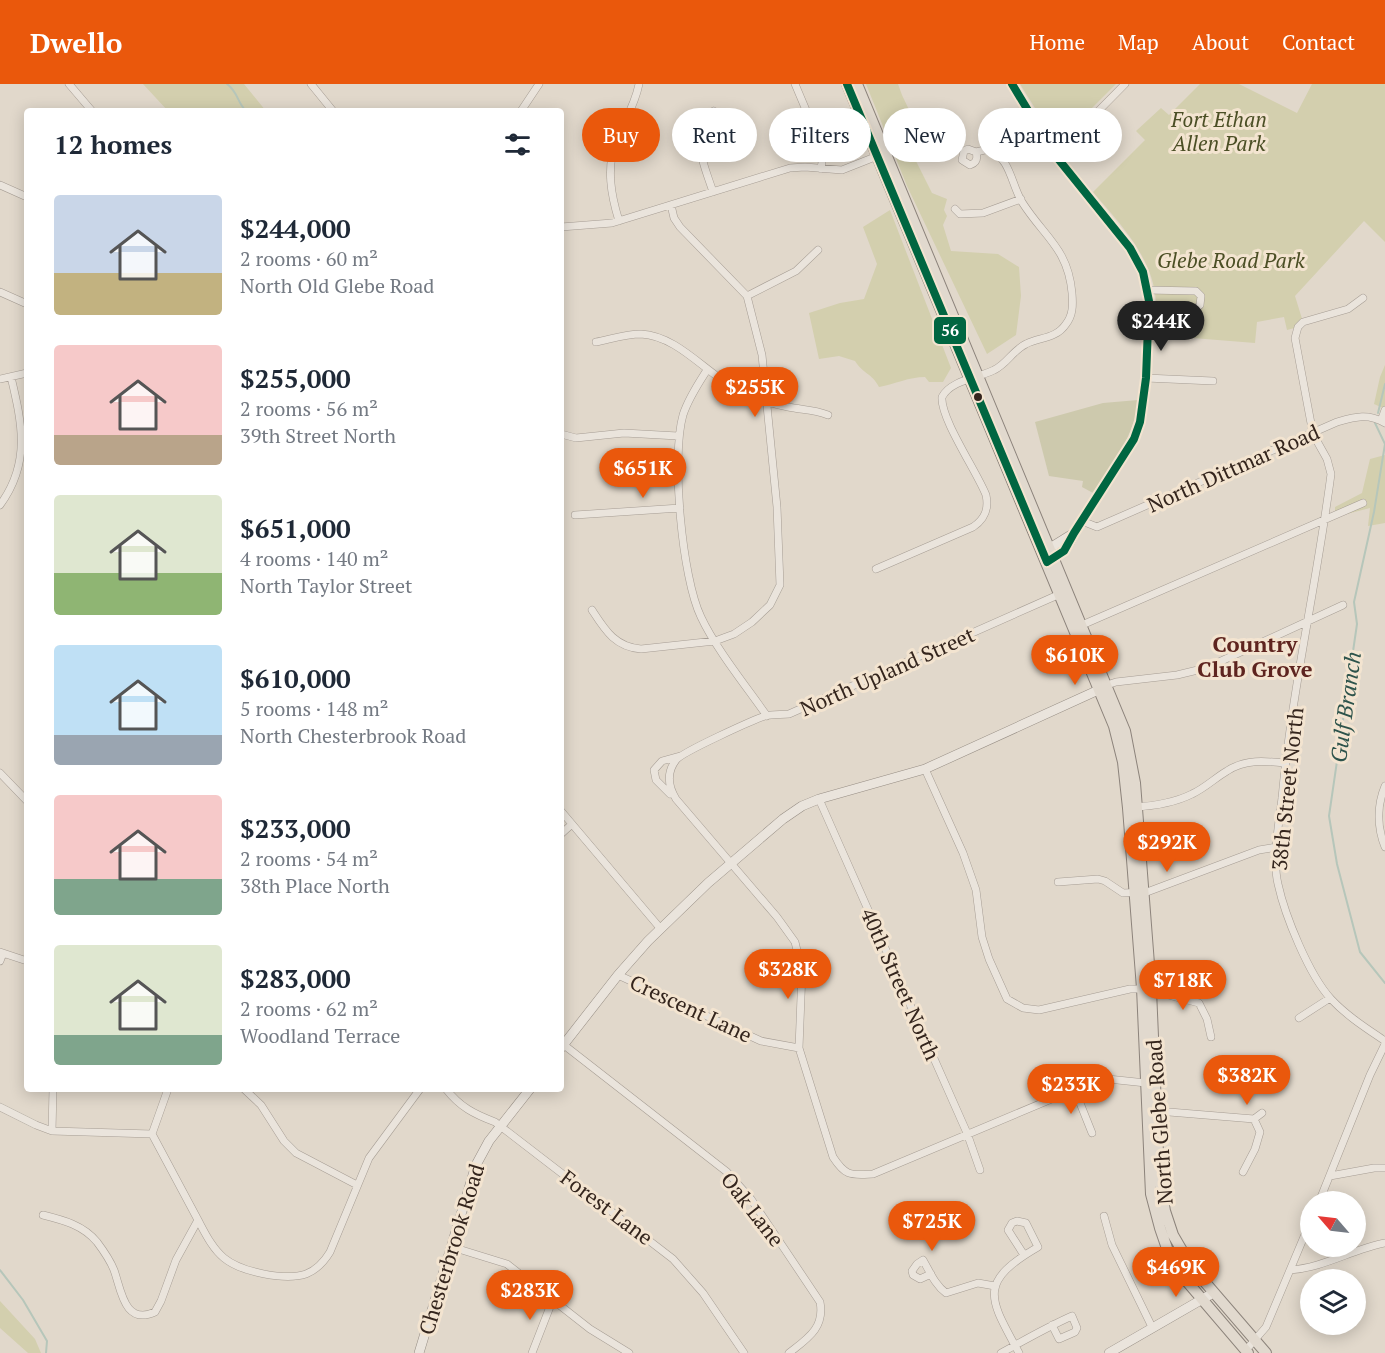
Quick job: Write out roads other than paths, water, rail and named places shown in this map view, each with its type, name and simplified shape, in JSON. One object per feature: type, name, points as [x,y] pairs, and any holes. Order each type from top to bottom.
[{"type":"main road","name":"North Glebe Road","points":[[847,84],[881,154],[1048,555],[1082,625],[1103,687],[1121,750],[1132,807],[1157,1111],[1160,1176],[1165,1211],[1173,1235],[1184,1256],[1266,1353]]},
{"type":"main road","name":"North Glebe Road","points":[[857,84],[881,154]]},
{"type":"main road","name":"North Glebe Road","points":[[1048,555],[1060,594],[1103,687]]},
{"type":"main road","name":"North Glebe Road","points":[[1147,989],[1146,1083],[1151,1194],[1160,1228],[1170,1257],[1247,1352]]},
{"type":"street","points":[[69,84],[89,108]]},
{"type":"street","points":[[311,84],[331,108]]},
{"type":"street","points":[[523,108],[539,84]]},
{"type":"street","points":[[619,221],[611,186],[612,155],[636,97],[639,84]]},
{"type":"street","points":[[795,84],[822,150],[821,169]]},
{"type":"street","points":[[1012,84],[1027,108]]},
{"type":"street","points":[[1102,108],[1125,84]]},
{"type":"street","points":[[876,569],[980,522],[986,513],[987,504],[984,491],[942,402],[943,394],[948,389],[1001,367],[1026,344],[1056,334],[1066,324],[1072,311],[1071,279],[1064,258],[1021,199],[1010,172],[999,155],[989,149],[976,152]]},
{"type":"street","points":[[564,227],[619,221],[795,167],[842,170],[881,154]]},
{"type":"street","points":[[704,162],[713,192]]},
{"type":"street","points":[[1048,555],[1067,549],[1074,533],[1134,439],[1140,422],[1146,378],[1149,302],[1143,272],[1130,248],[1062,162]]},
{"type":"street","points":[[0,185],[24,196]]},
{"type":"street","points":[[955,209],[960,214],[977,214],[1021,199]]},
{"type":"street","points":[[592,610],[608,634],[628,647],[640,649],[715,641],[734,634],[752,622],[770,605],[780,585],[777,507],[762,355],[747,296],[680,227],[674,218],[671,205]]},
{"type":"street","points":[[747,296],[796,272],[818,250]]},
{"type":"street","points":[[1147,290],[1196,291],[1201,296],[1200,305],[1186,315],[1158,324],[1148,324]]},
{"type":"street","points":[[0,292],[24,303]]},
{"type":"street","name":"38th Street North","points":[[1363,298],[1348,309],[1303,321],[1298,327],[1295,338],[1313,434],[1331,474],[1285,763],[1277,847],[1277,882],[1286,910],[1316,977],[1330,998],[1385,1042]]},
{"type":"street","points":[[596,342],[629,334],[645,334],[663,339],[681,348],[706,370],[739,390],[789,408],[813,409],[828,415]]},
{"type":"street","points":[[706,370],[683,413],[678,436],[680,508],[690,586],[700,617],[766,716]]},
{"type":"street","points":[[0,379],[24,374]]},
{"type":"street","points":[[0,505],[15,478],[21,452],[22,428],[11,377]]},
{"type":"street","points":[[1146,378],[1213,381]]},
{"type":"street","points":[[1383,422],[1385,410]]},
{"type":"street","name":"North Dittmar Road","points":[[1082,521],[1097,527],[1337,422],[1357,416],[1371,416],[1383,422]]},
{"type":"street","points":[[564,434],[586,438],[624,433],[678,436]]},
{"type":"street","points":[[1082,625],[1363,503]]},
{"type":"street","points":[[575,515],[680,508]]},
{"type":"street","name":"North Upland Street","points":[[676,799],[656,780],[654,770],[662,760],[680,756],[766,716],[789,714],[1060,594]]},
{"type":"street","points":[[564,1044],[618,975],[660,928],[783,819],[802,806],[819,799],[925,769],[1116,682],[1186,673],[1206,668],[1344,605]]},
{"type":"street","points":[[680,756],[671,768],[669,780],[671,791],[777,917],[795,942],[802,970],[799,1048],[833,1157],[841,1169],[850,1175],[873,1174],[1092,1082],[1108,1079],[1146,1083]]},
{"type":"street","points":[[1132,807],[1169,803],[1191,795],[1228,770],[1244,763],[1262,760],[1285,763]]},
{"type":"street","points":[[925,769],[963,853],[976,890],[982,937],[1007,999],[1023,1008],[1039,1010],[1130,989],[1147,989],[1199,1003],[1207,1019],[1211,1037]]},
{"type":"street","points":[[0,773],[24,798]]},
{"type":"street","points":[[1385,786],[1380,799],[1379,820],[1385,847]]},
{"type":"street","name":"40th Street North","points":[[819,799],[967,1133],[980,1170]]},
{"type":"street","points":[[564,815],[660,928]]},
{"type":"street","points":[[564,831],[572,824]]},
{"type":"street","points":[[1058,882],[1098,879],[1123,892],[1139,893],[1157,890],[1259,850],[1277,847]]},
{"type":"street","points":[[0,961],[2,952],[24,960]]},
{"type":"street","name":"Crescent Lane","points":[[618,975],[761,1041],[799,1048]]},
{"type":"street","points":[[1299,1018],[1330,998]]},
{"type":"street","points":[[1324,1191],[1385,1042]]},
{"type":"street","name":"Oak Lane","points":[[564,1049],[727,1172],[751,1199],[820,1302],[821,1316],[817,1329],[789,1353]]},
{"type":"street","points":[[1074,1088],[1092,1133]]},
{"type":"street","points":[[52,1092],[52,1131]]},
{"type":"street","points":[[167,1092],[152,1134],[216,1250],[230,1263],[240,1268],[296,1276],[312,1271],[325,1260],[334,1244],[357,1185],[378,1145],[418,1092]]},
{"type":"street","points":[[247,1092],[265,1110],[289,1147],[296,1153],[357,1185]]},
{"type":"street","name":"Forest Lane","points":[[449,1092],[460,1105],[500,1126],[674,1259],[703,1293],[744,1353]]},
{"type":"street","name":"Chesterbrook Road","points":[[419,1353],[476,1165],[500,1126],[528,1092]]},
{"type":"street","points":[[0,1107],[52,1131],[152,1134]]},
{"type":"street","points":[[1157,1111],[1254,1119],[1262,1113]]},
{"type":"street","points":[[1243,1172],[1255,1149],[1260,1132],[1254,1119]]},
{"type":"street","points":[[1330,1176],[1385,1168]]},
{"type":"street","points":[[43,1215],[77,1226],[96,1241],[110,1262],[127,1306],[137,1314],[144,1315],[158,1309],[176,1260],[198,1220]]},
{"type":"street","points":[[1104,1216],[1112,1245],[1152,1327]]},
{"type":"street","points":[[1019,1353],[996,1310],[994,1287],[1007,1268],[1038,1247],[1026,1223],[1017,1221],[1012,1223],[1008,1230],[1024,1255]]},
{"type":"street","points":[[1290,1270],[1302,1269],[1364,1247],[1385,1243]]},
{"type":"street","points":[[1247,1352],[1266,1327],[1300,1246]]},
{"type":"street","points":[[452,1247],[507,1264],[606,1340],[628,1353]]},
{"type":"street","points":[[931,1274],[938,1287],[946,1293],[978,1283],[994,1287]]},
{"type":"street","points":[[1109,1353],[1213,1293]]},
{"type":"street","points":[[532,1353],[553,1299]]},
{"type":"street","points":[[1001,1353],[1052,1325]]},
{"type":"waterway","points":[[227,84],[244,108]]},
{"type":"waterway","name":"Gulf Branch","points":[[1378,413],[1385,384]]},
{"type":"waterway","name":"Gulf Branch","points":[[1375,423],[1385,444],[1374,512],[1354,602],[1357,624],[1329,816],[1337,864],[1360,952],[1385,983]]},
{"type":"waterway","points":[[0,1270],[23,1300],[47,1341],[46,1353]]},
{"type":"district","name":"Country Club Grove","points":[[1255,656]]},
{"type":"park label","name":"Fort Ethan Allen Park","points":[[1219,131]]},
{"type":"park label","name":"Glebe Road Park","points":[[1231,260]]}]
